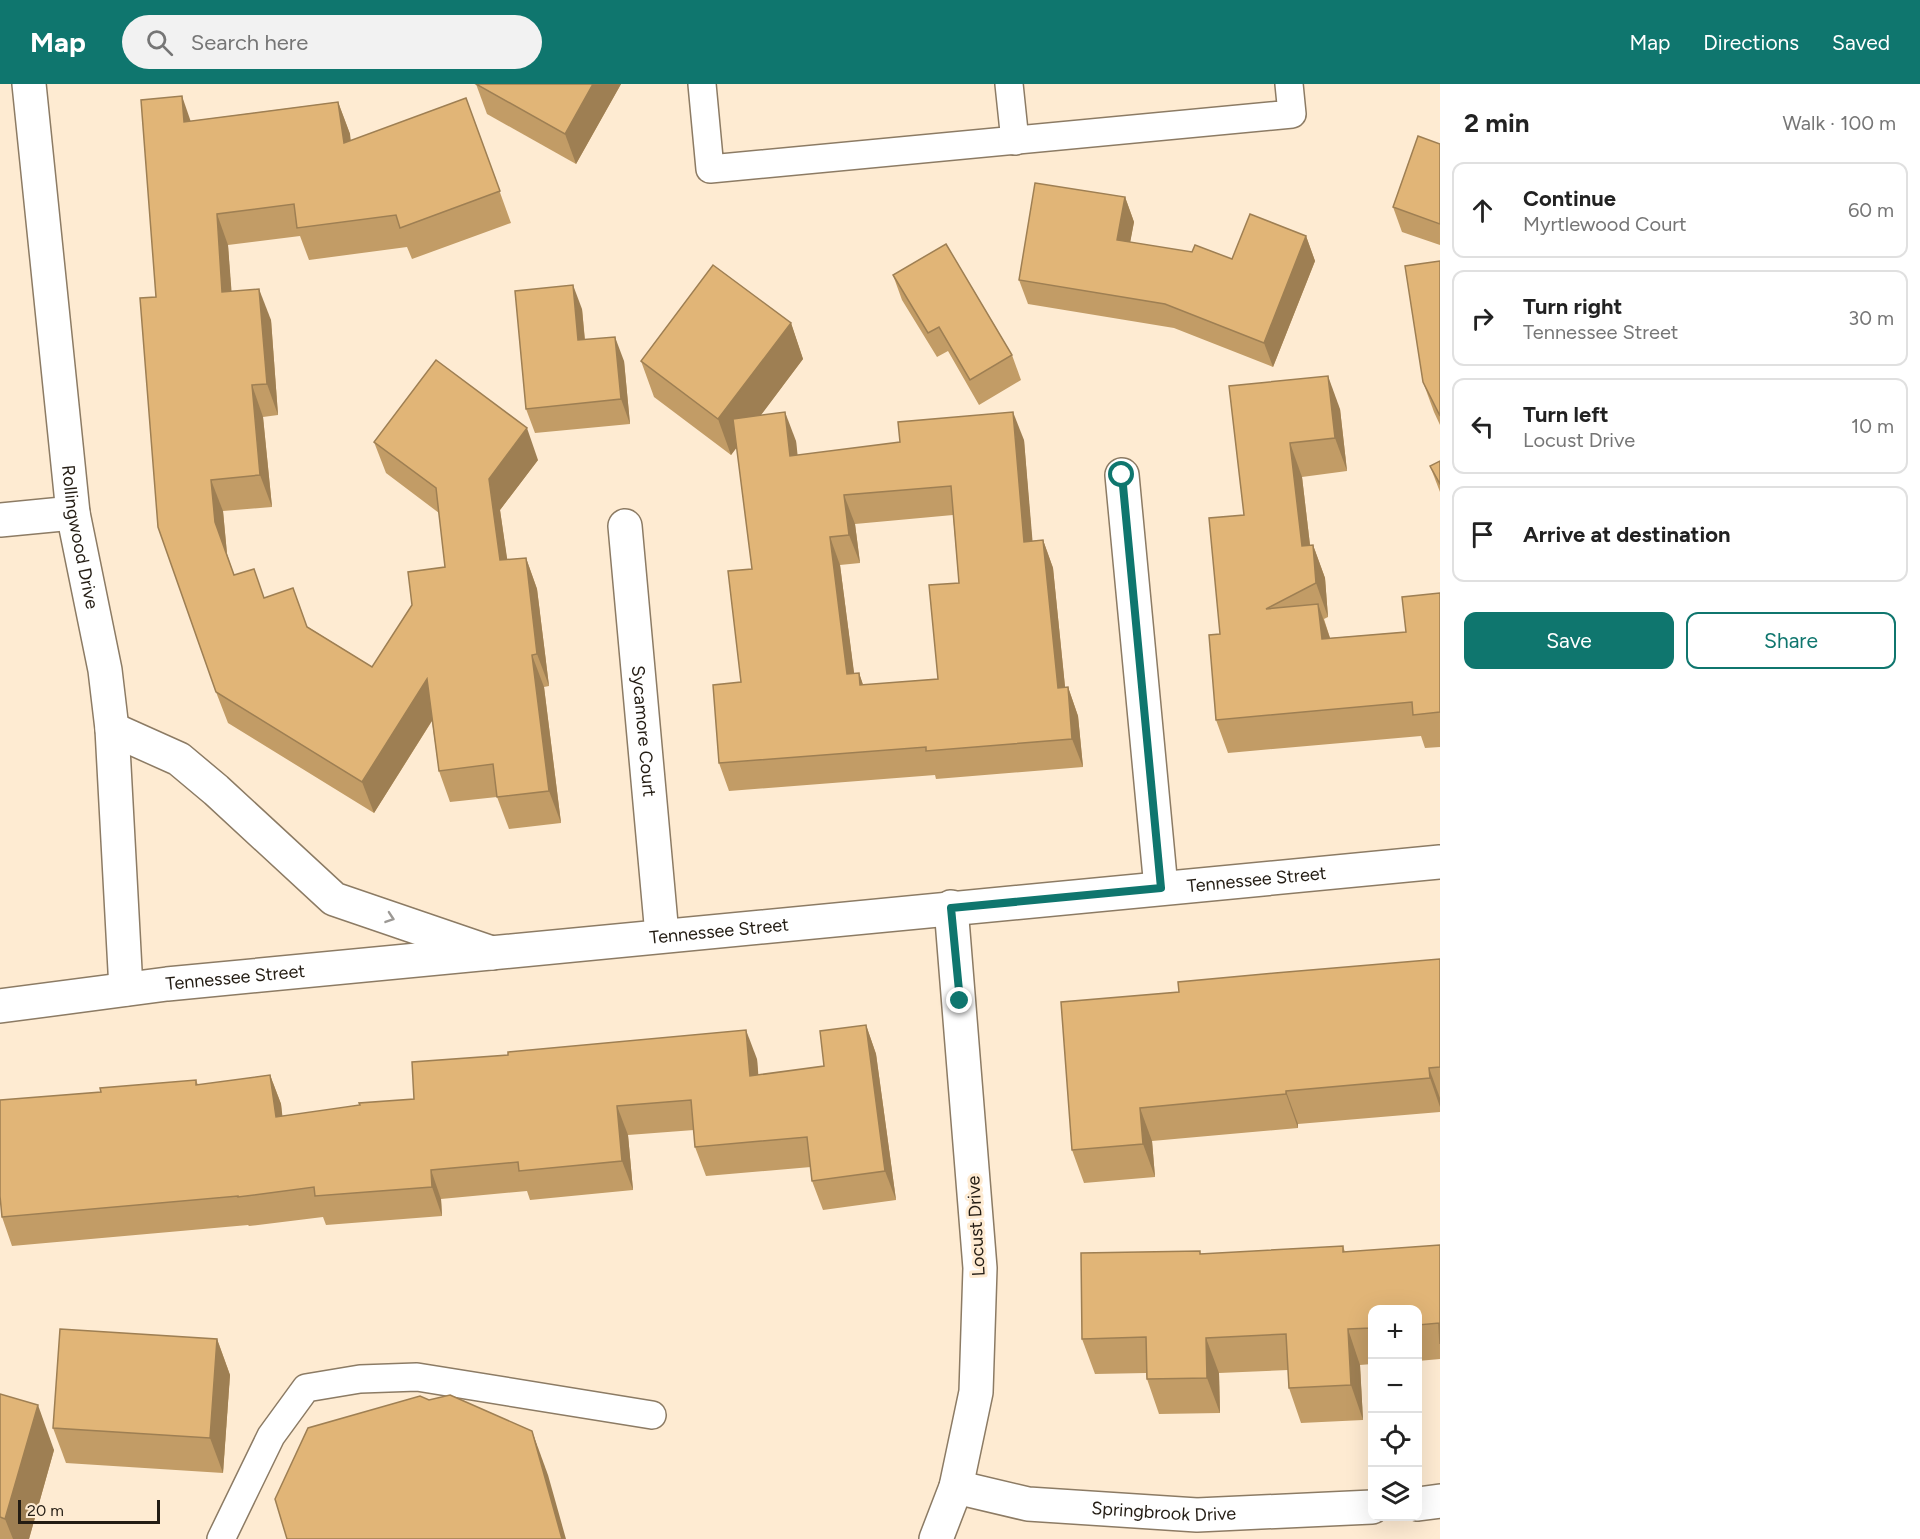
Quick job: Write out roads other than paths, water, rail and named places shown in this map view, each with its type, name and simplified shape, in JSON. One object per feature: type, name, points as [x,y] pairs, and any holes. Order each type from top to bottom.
[{"type":"street","name":"Rollingwood Drive","points":[[29,84],[72,513],[105,670],[112,729],[126,989]]},
{"type":"street","points":[[1122,475],[1161,888]]},
{"type":"street","points":[[0,520],[72,513]]},
{"type":"street","name":"Sycamore Court","points":[[625,526],[662,936]]},
{"type":"street","points":[[112,729],[179,759],[334,899],[492,953]]},
{"type":"street","name":"Tennessee Street","points":[[0,1006],[126,989],[1440,862]]},
{"type":"street","name":"Locust Drive","points":[[936,1539],[956,1487],[976,1392],[980,1268],[951,908]]},
{"type":"street","name":"Springbrook Drive","points":[[956,1487],[1028,1504],[1197,1515],[1368,1507]]},
{"type":"street","points":[[1422,1503],[1440,1501]]},
{"type":"lane","points":[[702,84],[710,169],[1292,114],[1289,84]]},
{"type":"lane","points":[[1009,84],[1015,141]]},
{"type":"lane","points":[[221,1539],[271,1436],[306,1388],[360,1379],[417,1377],[652,1415]]}]
